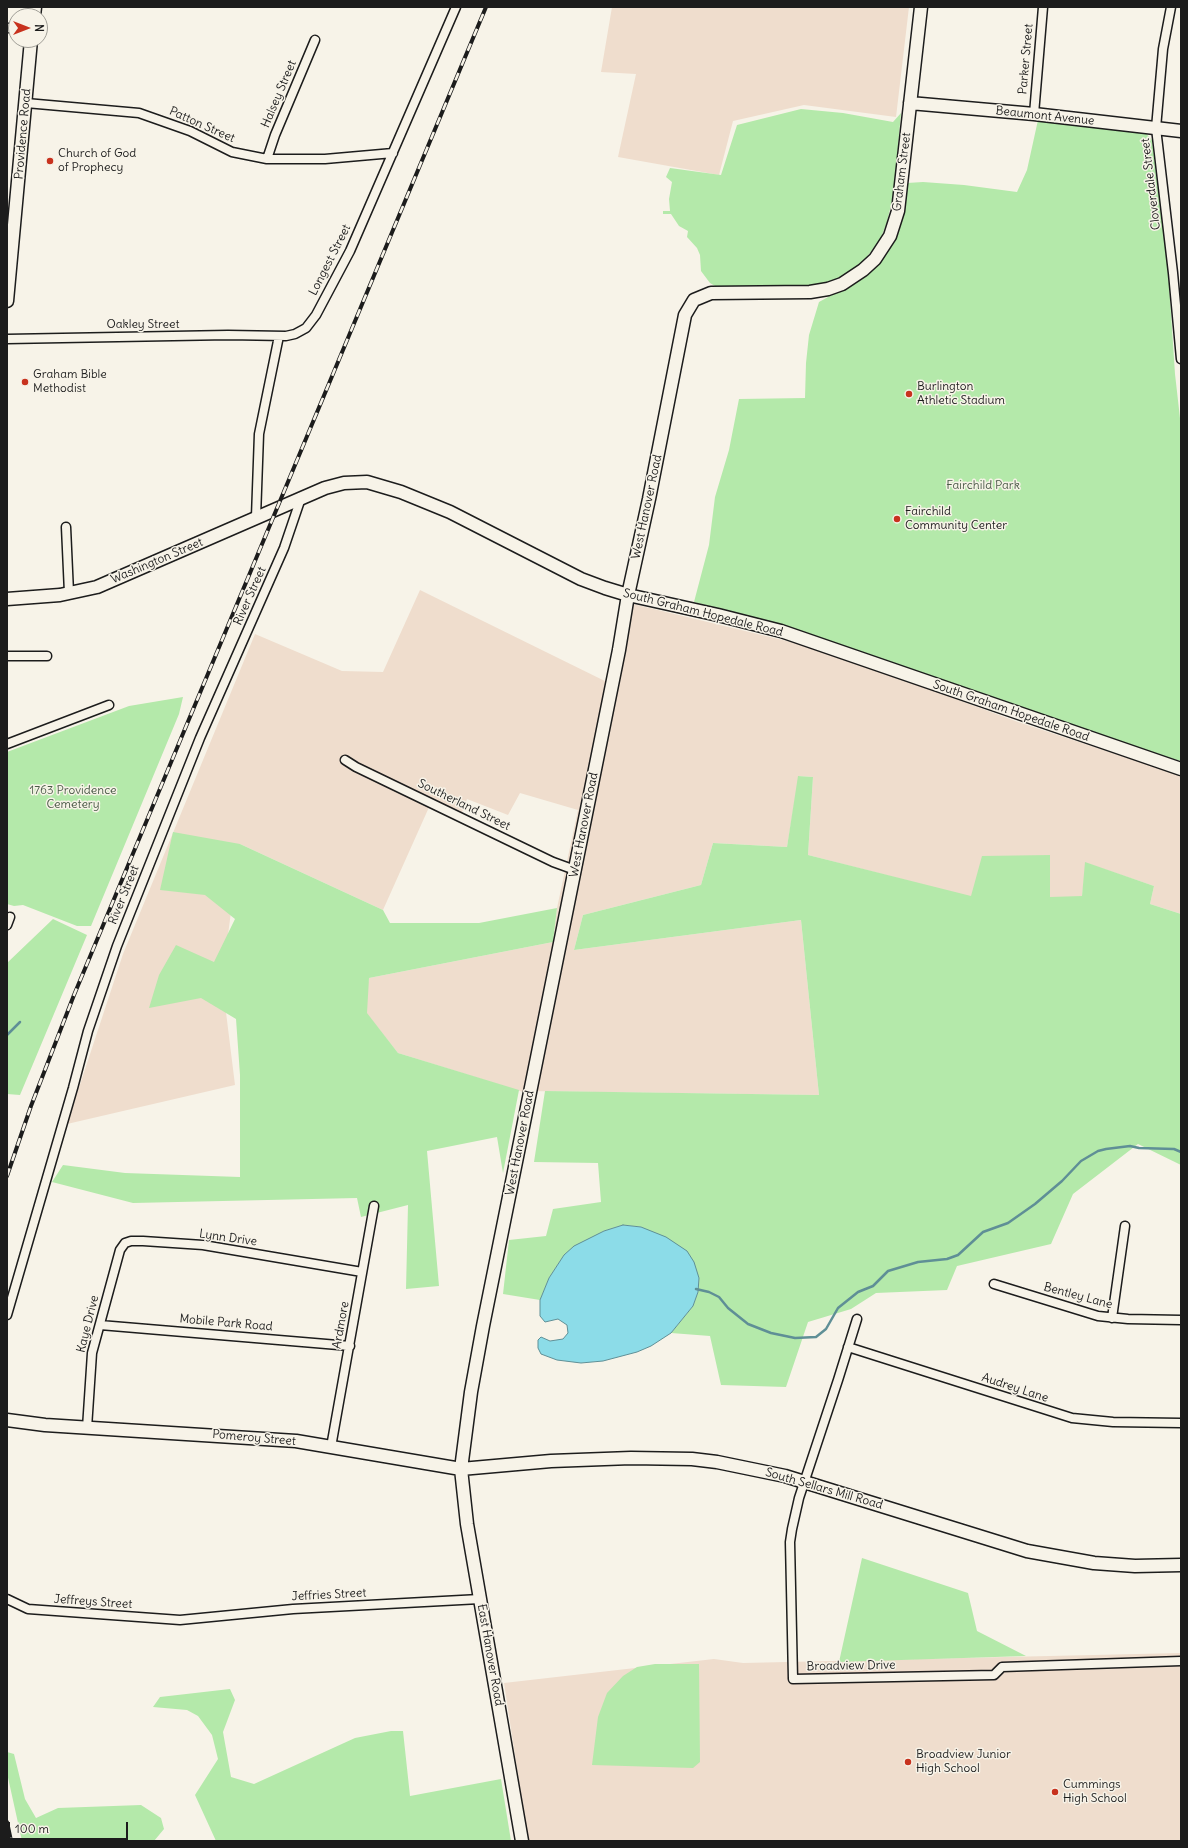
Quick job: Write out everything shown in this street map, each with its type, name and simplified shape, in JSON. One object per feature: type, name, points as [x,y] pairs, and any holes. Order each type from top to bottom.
[{"type":"street","name":"Longest Street","points":[[279,336],[295,334],[311,323],[350,251],[456,7]]},
{"type":"street","name":"Graham Street","points":[[810,292],[842,284],[863,270],[875,259],[890,236],[898,211],[921,7]]},
{"type":"street","name":"Parker Street","points":[[1034,114],[1043,7]]},
{"type":"street","name":"Cloverdale Street","points":[[1171,7],[1163,49],[1156,128],[1173,273],[1181,359]]},
{"type":"street","name":"Halsey Street","points":[[267,159],[275,134],[315,40]]},
{"type":"street","name":"Providence Road","points":[[7,300],[30,48]]},
{"type":"street","name":"Patton Street","points":[[26,103],[139,113],[190,130],[232,152],[267,159],[325,159],[393,153]]},
{"type":"street","name":"Beaumont Avenue","points":[[910,103],[1034,114],[1181,131]]},
{"type":"street","name":"West Hanover Road","points":[[461,1469],[470,1392],[685,315],[690,304],[699,296],[716,292],[810,292]]},
{"type":"street","name":"Oakley Street","points":[[7,338],[279,336]]},
{"type":"street","points":[[256,517],[259,434],[279,336]]},
{"type":"street","name":"South Graham Hopedale Road","points":[[301,498],[344,483],[367,482],[383,486],[463,518],[581,579],[628,595],[781,631],[1181,769]]},
{"type":"street","name":"Washington Street","points":[[7,599],[69,593],[97,587],[301,498]]},
{"type":"street","name":"River Street","points":[[7,1315],[72,1093],[88,1031],[117,946],[198,745],[284,548],[301,498]]},
{"type":"street","points":[[66,526],[69,593]]},
{"type":"street","points":[[7,656],[47,656]]},
{"type":"street","points":[[7,744],[109,705]]},
{"type":"street","name":"Southerland Street","points":[[345,760],[356,767],[442,807],[553,862],[575,870]]},
{"type":"street","name":"Ardmore","points":[[331,1447],[374,1206]]},
{"type":"street","points":[[1112,1318],[1125,1226]]},
{"type":"street","name":"Lynn Drive","points":[[113,1275],[120,1250],[125,1243],[131,1241],[224,1248],[362,1272]]},
{"type":"street","name":"Kaye Drive","points":[[87,1428],[92,1353],[113,1275]]},
{"type":"street","name":"Bentley Lane","points":[[994,1284],[1079,1311],[1112,1318],[1181,1320]]},
{"type":"street","name":"Broadview Drive","points":[[856,1319],[793,1521],[790,1542],[793,1679],[994,1675],[1002,1667],[1181,1661]]},
{"type":"street","name":"Mobile Park Road","points":[[100,1325],[350,1346]]},
{"type":"street","name":"Audrey Lane","points":[[848,1347],[1072,1418],[1113,1422],[1181,1423]]},
{"type":"street","name":"Pomeroy Street","points":[[7,1420],[45,1426]]},
{"type":"street","name":"Pomeroy Street","points":[[7,1428],[45,1426],[296,1441],[461,1469]]},
{"type":"street","name":"South Sellars Mill Road","points":[[461,1469],[569,1460],[631,1458],[670,1458],[710,1462],[761,1470],[804,1482],[1027,1551],[1094,1562],[1135,1566],[1181,1566]]},
{"type":"street","name":"East Hanover Road","points":[[461,1469],[467,1524],[522,1841]]},
{"type":"street","name":"Jeffreys Street","points":[[7,1599],[28,1608],[180,1620]]},
{"type":"street","name":"Jeffries Street","points":[[180,1620],[293,1609],[480,1599]]},
{"type":"shaded area","points":[[612,7],[909,7],[896,117],[804,105],[733,121],[719,175],[618,157],[636,74],[601,72]]},
{"type":"shaded area","points":[[420,590],[617,687],[633,604],[820,649],[1018,722],[1143,763],[1181,771],[1181,914],[1150,904],[1154,886],[1086,863],[1082,897],[1050,897],[1050,855],[971,897],[808,855],[813,777],[799,776],[787,847],[713,843],[701,885],[583,915],[574,950],[801,920],[819,1095],[523,1092],[398,1053],[362,1008],[369,978],[553,942],[557,908],[578,810],[520,793],[508,815],[467,799],[461,815],[430,805],[383,910],[240,844],[222,980],[235,1085],[67,1124],[123,954],[255,634],[342,671],[383,672]]},
{"type":"shaded area","points":[[1181,1653],[1181,1841],[528,1841],[504,1683],[714,1659],[743,1663]]},
{"type":"green space","points":[[801,109],[843,113],[893,122],[901,113],[894,192],[887,222],[880,240],[859,267],[844,276],[817,286],[804,288],[715,286],[710,283],[701,271],[700,255],[697,248],[687,237],[688,231],[679,226],[671,214],[663,214],[663,211],[670,211],[669,199],[672,182],[666,177],[670,168],[721,175],[737,125]]},
{"type":"green space","name":"Fairchild Park","points":[[1038,120],[1143,130],[1152,140],[1168,268],[1175,374],[1181,427],[1181,761],[1129,747],[726,610],[694,602],[709,545],[715,497],[729,450],[739,399],[805,398],[806,363],[809,335],[819,302],[839,291],[881,259],[890,248],[899,232],[907,183],[923,182],[964,185],[1017,192],[1027,170]]},
{"type":"green space","name":"1763 Providence Cemetery","points":[[183,697],[179,714],[91,926],[77,926],[23,905],[14,906],[7,904],[7,752],[129,706]]},
{"type":"green space","points":[[798,776],[813,777],[808,855],[971,896],[982,856],[1050,855],[1050,897],[1082,896],[1085,862],[1154,886],[1150,904],[1181,914],[1181,1165],[1138,1144],[1073,1194],[1051,1244],[957,1266],[947,1290],[876,1293],[851,1309],[808,1322],[786,1387],[721,1385],[710,1336],[671,1333],[693,1306],[698,1292],[699,1278],[641,1227],[623,1225],[604,1231],[564,1255],[549,1278],[540,1300],[503,1294],[509,1240],[546,1236],[553,1209],[601,1202],[598,1163],[534,1162],[545,1091],[819,1095],[801,920],[574,950],[583,915],[701,885],[713,843],[787,847]]},
{"type":"green space","points":[[173,832],[240,844],[383,910],[390,923],[479,923],[557,908],[553,942],[369,978],[367,1013],[398,1053],[519,1090],[503,1173],[497,1137],[427,1151],[439,1286],[406,1289],[408,1205],[361,1217],[357,1198],[133,1203],[52,1182],[63,1165],[125,1173],[240,1177],[240,1075],[236,1019],[201,998],[149,1008],[159,975],[176,945],[214,962],[235,919],[205,895],[160,890]]},
{"type":"green space","points":[[53,919],[87,935],[20,1095],[7,1094],[7,963]]},
{"type":"green space","points":[[862,1558],[968,1593],[977,1631],[1026,1656],[839,1662]]},
{"type":"green space","points":[[655,1664],[699,1664],[700,1762],[693,1768],[592,1765],[598,1717],[607,1693],[623,1676],[637,1667]]},
{"type":"green space","points":[[230,1689],[235,1700],[223,1732],[231,1777],[254,1784],[355,1738],[391,1731],[403,1731],[410,1796],[501,1779],[511,1841],[216,1841],[195,1795],[218,1759],[212,1735],[198,1716],[187,1710],[153,1707],[160,1697]]},
{"type":"green space","points":[[7,1752],[14,1754],[25,1799],[36,1818],[58,1808],[141,1805],[161,1818],[164,1829],[154,1841],[22,1841],[7,1773]]},
{"type":"water","points":[[623,1225],[641,1227],[666,1237],[687,1251],[694,1262],[699,1278],[698,1292],[693,1306],[671,1333],[651,1346],[637,1352],[603,1361],[581,1363],[557,1360],[541,1354],[538,1348],[538,1340],[541,1337],[550,1341],[563,1339],[568,1333],[567,1325],[558,1319],[545,1322],[540,1316],[540,1300],[549,1278],[564,1255],[574,1246],[604,1231]]},
{"type":"waterway","points":[[7,1035],[20,1022]]},
{"type":"waterway","points":[[696,1289],[709,1292],[719,1297],[728,1308],[748,1324],[771,1333],[795,1338],[816,1337],[826,1329],[838,1308],[858,1292],[873,1286],[888,1271],[918,1262],[947,1259],[958,1255],[983,1232],[1008,1223],[1035,1204],[1062,1181],[1081,1161],[1098,1151],[1130,1146],[1139,1148],[1174,1149],[1181,1152]]},
{"type":"railway","points":[[7,1176],[31,1106],[74,995],[486,7]]},
{"type":"railway","points":[[7,1822],[11,1841]]},
{"type":"place","name":"Church of God of Prophecy","points":[[50,161]]},
{"type":"place","name":"Graham Bible Methodist","points":[[25,382]]},
{"type":"place","name":"Burlington Athletic Stadium","points":[[909,394]]},
{"type":"place","name":"Fairchild Community Center","points":[[897,519]]},
{"type":"place","name":"Broadview Junior High School","points":[[908,1762]]},
{"type":"place","name":"Cummings High School","points":[[1055,1792]]}]
